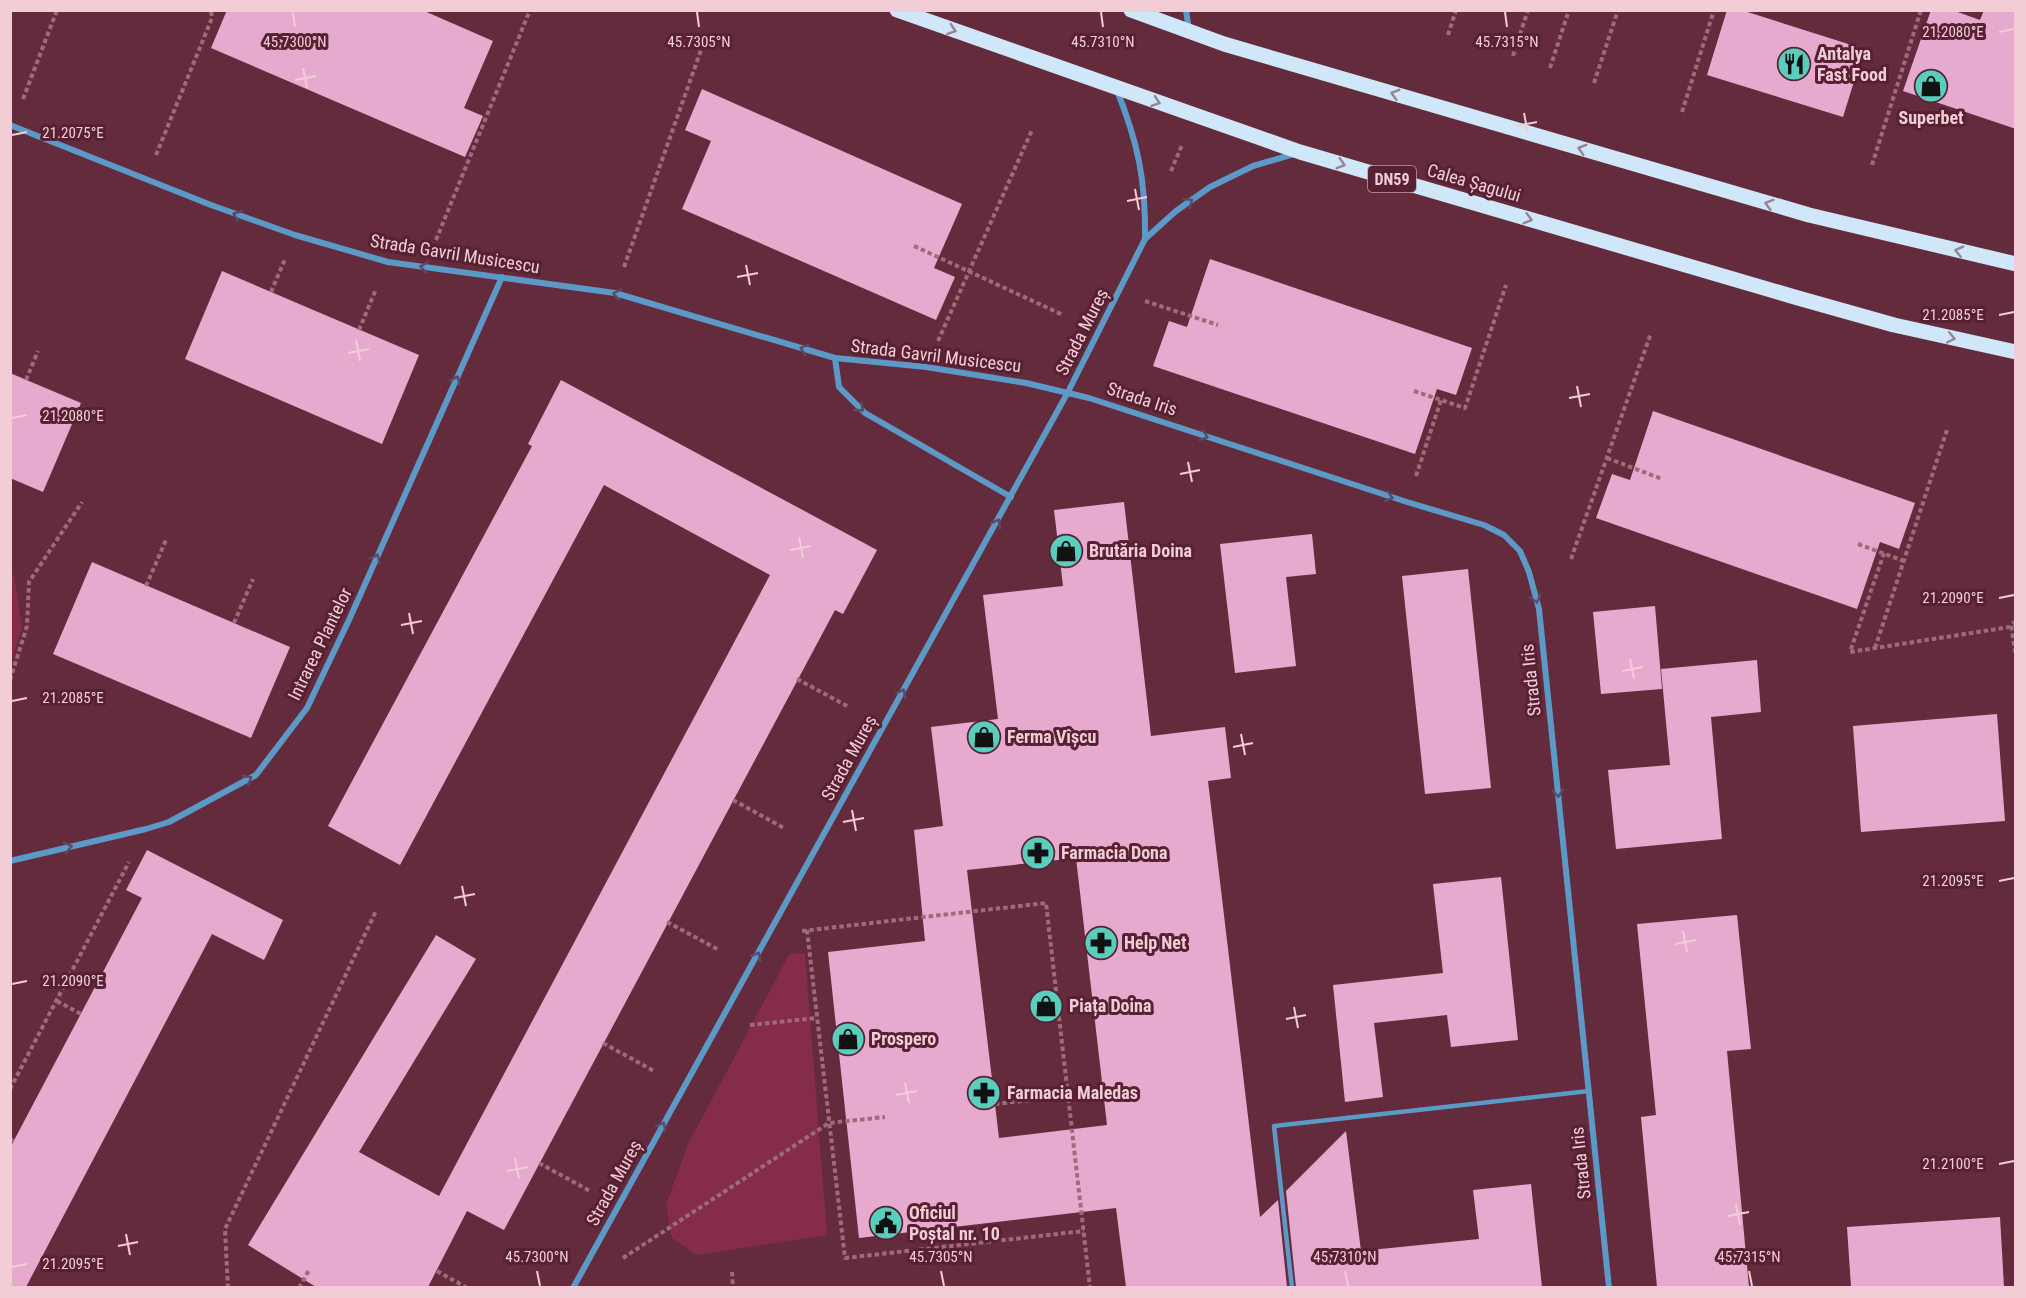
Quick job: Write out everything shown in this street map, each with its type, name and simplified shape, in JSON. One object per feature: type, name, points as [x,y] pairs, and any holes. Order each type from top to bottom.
[{"type":"main road","name":"Calea Șagului","points":[[897,10],[1300,152],[1808,302],[1894,325],[2016,352]]},
{"type":"main road","points":[[1131,10],[1224,44],[1809,215],[2016,264]]},
{"type":"street","points":[[1186,10],[1189,32]]},
{"type":"street","name":"Strada Mureș","points":[[1115,88],[1130,124],[1140,163],[1145,201],[1145,239]]},
{"type":"street","name":"Strada Gavril Musicescu","points":[[12,126],[146,180],[295,235],[388,262],[615,293],[835,358],[926,367],[1068,392]]},
{"type":"street","name":"Strada Mureș","points":[[573,1287],[1011,497],[1068,392],[1145,239],[1176,211],[1210,187],[1253,166],[1300,152]]},
{"type":"street","name":"Intrarea Plantelor","points":[[10,861],[146,830],[169,822],[256,775],[307,708],[349,620],[502,277]]},
{"type":"street","name":"Strada Gavril Musicescu","points":[[835,358],[839,387],[865,413],[1011,497]]},
{"type":"street","name":"Strada Iris","points":[[1068,392],[1484,525],[1504,535],[1520,551],[1529,572],[1539,609],[1609,1287]]},
{"type":"lane","points":[[1292,1287],[1274,1126],[1589,1091]]},
{"type":"path","points":[[12,126],[57,10]]},
{"type":"path","points":[[146,180],[212,18],[211,10]]},
{"type":"path","points":[[425,267],[530,10]]},
{"type":"path","points":[[1448,35],[1456,10]]},
{"type":"path","points":[[1513,56],[1528,10]]},
{"type":"path","points":[[1550,68],[1569,10]]},
{"type":"path","points":[[1594,83],[1618,10]]},
{"type":"path","points":[[1682,112],[1714,10]]},
{"type":"path","points":[[1872,165],[1921,10]]},
{"type":"path","points":[[615,293],[706,36]]},
{"type":"path","points":[[926,367],[1032,130]]},
{"type":"path","points":[[914,246],[1063,315]]},
{"type":"path","points":[[359,330],[388,262]]},
{"type":"path","points":[[1414,391],[1465,408],[1506,285]]},
{"type":"path","points":[[1138,299],[1218,325]]},
{"type":"path","points":[[1571,559],[1651,333]]},
{"type":"path","points":[[26,380],[39,351]]},
{"type":"path","points":[[1407,502],[1441,400]]},
{"type":"path","points":[[1875,648],[1947,430]]},
{"type":"path","points":[[1607,458],[1662,479]]},
{"type":"path","points":[[10,680],[27,626],[28,582],[82,502]]},
{"type":"path","points":[[146,586],[166,540]]},
{"type":"path","points":[[1858,544],[1904,561]]},
{"type":"path","points":[[1884,553],[1850,652],[2013,626]]},
{"type":"path","points":[[234,623],[253,579]]},
{"type":"path","points":[[2016,621],[2013,626],[2016,657]]},
{"type":"path","points":[[797,679],[849,706]]},
{"type":"path","points":[[733,800],[784,828]]},
{"type":"path","points":[[10,1089],[146,830]]},
{"type":"path","points":[[1084,1231],[845,1258],[807,930],[1046,903],[1084,1231],[1090,1287]]},
{"type":"path","points":[[228,1287],[225,1229],[376,911]]},
{"type":"path","points":[[668,922],[719,950]]},
{"type":"path","points":[[57,1001],[81,1014]]},
{"type":"path","points":[[740,1026],[817,1018]]},
{"type":"path","points":[[603,1043],[654,1071]]},
{"type":"path","points":[[994,1104],[1068,1096]]},
{"type":"path","points":[[620,1260],[829,1123],[885,1116]]},
{"type":"path","points":[[539,1163],[591,1191]]},
{"type":"path","points":[[299,1287],[309,1270]]},
{"type":"path","points":[[437,1271],[467,1287]]},
{"type":"path","points":[[732,1272],[733,1287]]},
{"type":"shaded area","points":[[11,574],[14,576],[22,627],[11,662]]},
{"type":"shaded area","points":[[790,953],[805,954],[827,1235],[696,1255],[672,1238],[666,1205],[688,1144]]},
{"type":"building","points":[[227,10],[422,10],[493,41],[464,108],[483,116],[465,157],[211,48]]},
{"type":"building","points":[[1727,10],[1741,10],[1864,49],[1843,117],[1707,75]]},
{"type":"building","points":[[1931,10],[1952,10],[1980,20],[1984,10],[2016,10],[2016,129],[1903,91]]},
{"type":"building","points":[[702,89],[962,204],[934,268],[955,277],[936,320],[682,209],[711,141],[685,130]]},
{"type":"building","points":[[1210,259],[1472,348],[1456,395],[1437,389],[1415,454],[1153,366],[1169,321],[1187,327]]},
{"type":"building","points":[[222,271],[419,355],[382,444],[185,359]]},
{"type":"building","points":[[10,373],[81,403],[43,492],[10,478]]},
{"type":"building","points":[[561,380],[877,550],[843,614],[835,610],[504,1230],[467,1211],[428,1287],[316,1287],[248,1245],[436,935],[476,959],[359,1152],[439,1196],[770,575],[604,485],[400,865],[328,826],[532,446],[528,444]]},
{"type":"building","points":[[1653,411],[1915,503],[1899,549],[1880,542],[1857,609],[1596,518],[1612,474],[1630,480]]},
{"type":"building","points":[[1124,502],[1151,736],[1225,727],[1231,778],[1208,781],[1260,1217],[1278,1200],[1287,1287],[1126,1287],[1116,1208],[859,1238],[828,952],[925,941],[914,830],[943,826],[931,727],[998,719],[983,595],[1063,586],[1054,510]],"holes":[[[1076,858],[1107,1125],[999,1138],[967,870]]]},
{"type":"building","points":[[1312,534],[1316,574],[1286,577],[1296,666],[1235,673],[1220,544]]},
{"type":"building","points":[[92,562],[290,647],[251,738],[53,654]]},
{"type":"building","points":[[1468,569],[1491,788],[1425,794],[1402,576]]},
{"type":"building","points":[[1655,606],[1662,689],[1601,694],[1593,612]]},
{"type":"building","points":[[1757,660],[1761,712],[1711,717],[1722,839],[1616,849],[1608,770],[1670,765],[1661,669]]},
{"type":"building","points":[[1997,714],[2005,821],[1861,832],[1853,726]]},
{"type":"building","points":[[147,850],[283,920],[264,960],[212,934],[26,1287],[10,1287],[10,1148],[142,898],[126,890]]},
{"type":"building","points":[[1501,877],[1518,1040],[1451,1047],[1447,1015],[1374,1023],[1383,1097],[1345,1102],[1333,985],[1443,973],[1433,884]]},
{"type":"building","points":[[1737,915],[1751,1049],[1727,1051],[1749,1287],[1657,1287],[1641,1117],[1656,1115],[1637,924]]},
{"type":"building","points":[[1346,1131],[1361,1251],[1479,1239],[1473,1190],[1531,1184],[1542,1287],[1296,1287],[1286,1191]]},
{"type":"building","points":[[2000,1217],[2004,1287],[1851,1287],[1847,1227]]},
{"type":"place","name":"Antalya Fast Food","points":[[1794,64]]},
{"type":"place","name":"Superbet","points":[[1931,86]]},
{"type":"place","name":"Brutăria Doina","points":[[1066,551]]},
{"type":"place","name":"Ferma Vîșcu","points":[[984,737]]},
{"type":"place","name":"Farmacia Dona","points":[[1038,853]]},
{"type":"place","name":"Help Net","points":[[1101,943]]},
{"type":"place","name":"Piața Doina","points":[[1046,1006]]},
{"type":"place","name":"Prospero","points":[[848,1039]]},
{"type":"place","name":"Farmacia Maledas","points":[[984,1093]]},
{"type":"place","name":"Oficiul Poștal nr. 10","points":[[886,1223]]}]
